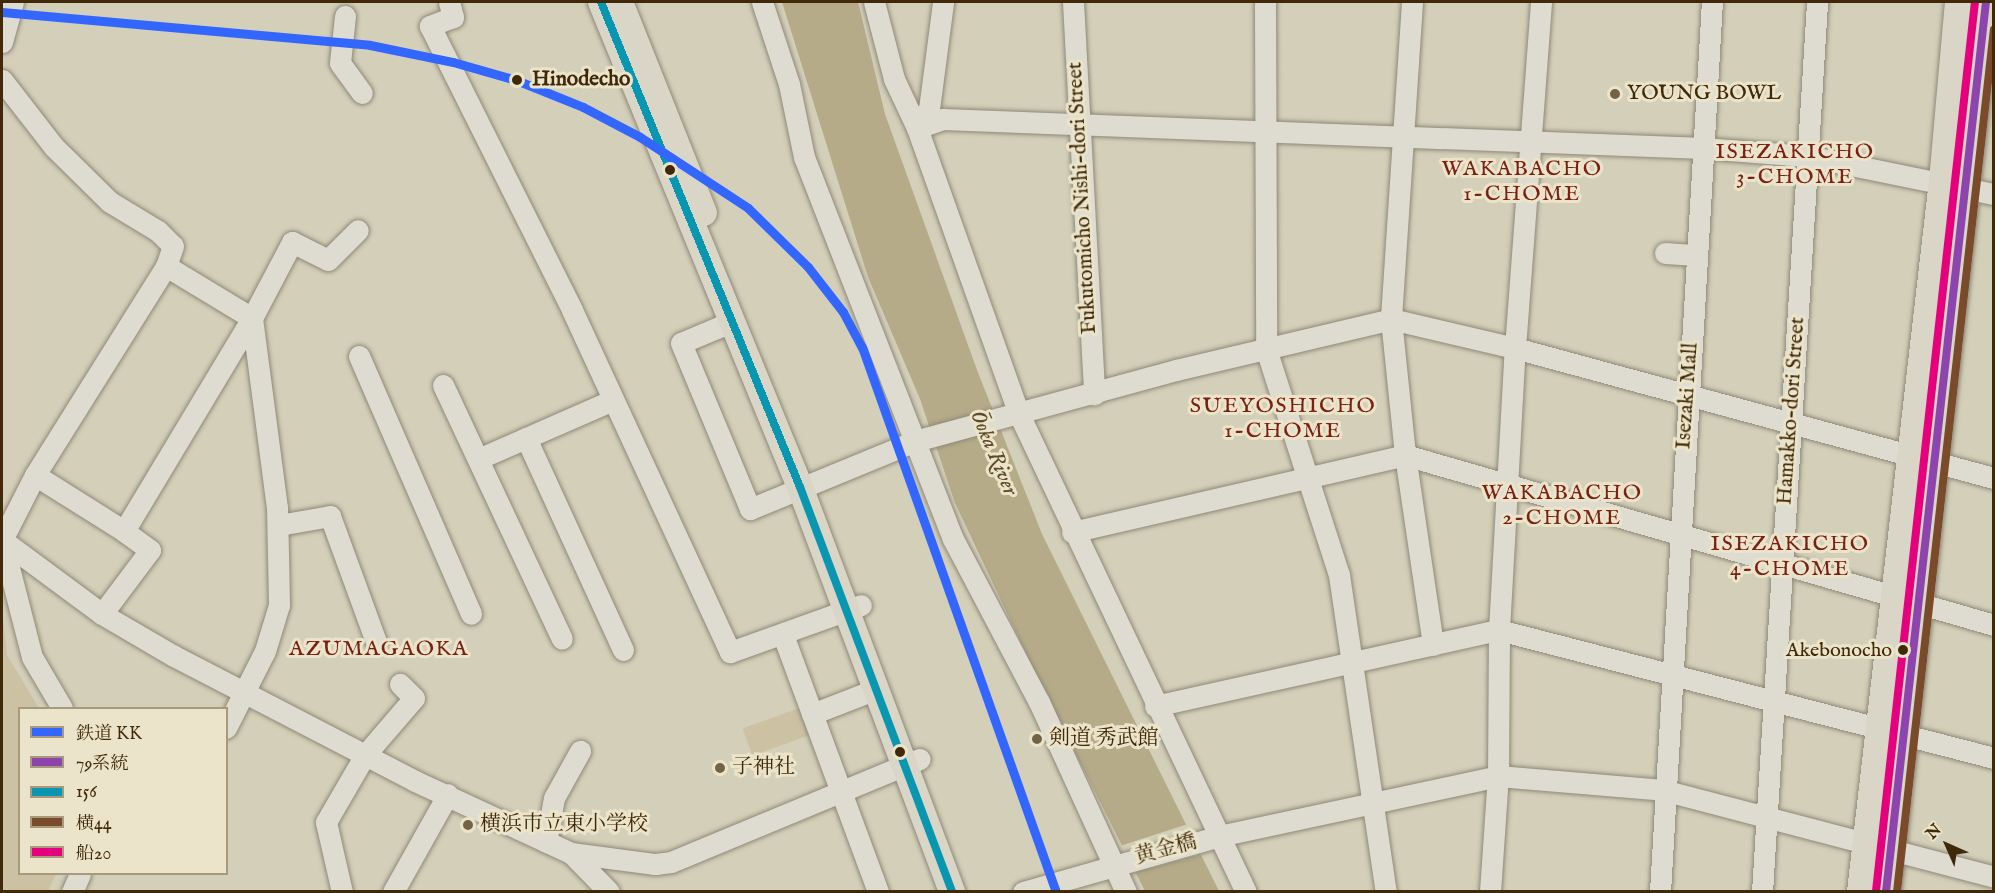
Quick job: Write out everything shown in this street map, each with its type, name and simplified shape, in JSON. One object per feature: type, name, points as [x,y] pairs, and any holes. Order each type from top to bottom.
[{"type":"highway","points":[[1960,2],[1968,188]]},
{"type":"highway","points":[[1886,891],[1879,849],[1921,460],[1968,188],[1986,2]]},
{"type":"highway","points":[[1862,891],[1879,849]]},
{"type":"main road","points":[[601,2],[731,322],[807,484]]},
{"type":"main road","points":[[620,2],[912,762],[968,891]]},
{"type":"main road","points":[[853,607],[876,689],[912,762],[952,891]]},
{"type":"street","points":[[2,42],[13,2]]},
{"type":"street","points":[[449,2],[453,17],[430,26],[572,310],[611,401],[730,652],[853,607]]},
{"type":"street","points":[[762,2],[789,84],[804,157],[953,539],[1039,702],[1126,891]]},
{"type":"street","points":[[874,2],[894,79],[917,128],[1018,412],[1072,532],[1246,891]]},
{"type":"street","points":[[917,128],[928,109],[943,2]]},
{"type":"street","name":"Fukutomicho Nishi-dori Street","points":[[1073,2],[1078,124],[1095,394]]},
{"type":"street","points":[[1265,2],[1266,349],[1339,575],[1386,891]]},
{"type":"street","points":[[1412,2],[1405,138],[1391,320],[1406,455],[1433,645]]},
{"type":"street","points":[[1490,891],[1498,776],[1499,630],[1515,348],[1541,2]]},
{"type":"street","name":"Isezaki Mall","points":[[1660,891],[1663,790],[1712,2]]},
{"type":"street","name":"Hamakko-dori Street","points":[[1762,891],[1817,2]]},
{"type":"street","points":[[345,16],[340,63],[362,93]]},
{"type":"street","points":[[2,80],[54,147],[110,202],[158,231],[173,246],[166,266],[35,475],[2,540],[32,657],[61,707]]},
{"type":"street","points":[[917,128],[943,119],[1703,148],[1807,156],[1968,188]]},
{"type":"street","points":[[124,531],[252,318],[292,242],[328,260],[358,230]]},
{"type":"street","points":[[1665,254],[1696,255]]},
{"type":"street","points":[[166,266],[252,318]]},
{"type":"street","points":[[228,724],[246,693],[279,605],[279,525],[252,318]]},
{"type":"street","points":[[731,322],[681,344],[750,509],[915,441],[1018,412],[1391,320],[1515,348],[1994,478]]},
{"type":"street","points":[[359,356],[471,614]]},
{"type":"street","points":[[443,385],[562,639]]},
{"type":"street","points":[[478,459],[611,401]]},
{"type":"street","points":[[526,438],[623,650]]},
{"type":"street","points":[[1072,532],[1406,455],[1994,625]]},
{"type":"street","points":[[35,475],[150,550],[102,614]]},
{"type":"street","points":[[279,525],[330,516],[376,642]]},
{"type":"street","points":[[2,540],[102,614],[365,755],[571,853],[655,864],[671,862],[912,762]]},
{"type":"street","points":[[1155,706],[1499,630],[1994,758]]},
{"type":"street","points":[[783,634],[878,891]]},
{"type":"street","points":[[342,891],[326,822],[365,755],[414,698],[400,684]]},
{"type":"street","points":[[812,714],[876,689]]},
{"type":"street","points":[[546,842],[554,798],[580,751]]},
{"type":"street","name":"黄金橋","points":[[1023,891],[1219,836],[1372,801],[1498,776],[1663,790],[1879,849],[1994,877]]},
{"type":"street","points":[[393,891],[448,794]]},
{"type":"street","points":[[571,853],[609,891]]},
{"type":"street","points":[[72,891],[79,875]]},
{"type":"shaded area","points":[[2,609],[7,655],[38,707],[18,707],[18,875],[56,875],[48,891],[2,891]]},
{"type":"shaded area","points":[[799,708],[809,735],[753,756],[743,729]]},
{"type":"water","name":"Ōoka River","points":[[782,2],[858,2],[885,114],[977,370],[1042,534],[1219,891],[1145,891],[1041,685],[955,503],[920,399],[868,277]]},
{"type":"pier","points":[[1188,824],[1202,854],[1132,873],[1120,846]]},
{"type":"rail line","name":"KK","points":[[2,12],[370,45],[453,62],[516,80],[583,107],[640,137],[748,208],[808,267],[843,312],[862,347],[1056,892]]},
{"type":"transit line","name":"156","points":[[601,2],[800,487],[952,892]]},
{"type":"transit line","name":"船20","points":[[1876,891],[1975,2]]},
{"type":"transit line","name":"79系統","points":[[1886,892],[1986,2]]},
{"type":"transit line","name":"横44","points":[[1897,892],[1994,29]]},
{"type":"place","name":"Hinodecho","points":[[517,80]]},
{"type":"place","name":"YOUNG BOWL","points":[[1615,94]]},
{"type":"place","name":"Akebonocho","points":[[1903,650]]},
{"type":"place","name":"剣道 秀武館","points":[[1037,739]]},
{"type":"place","name":"子神社","points":[[720,768]]},
{"type":"place","name":"横浜市立東小学校","points":[[468,825]]},
{"type":"district","name":"ISEZAKICHO 3-CHOME","points":[[1795,164]]},
{"type":"district","name":"WAKABACHO 1-CHOME","points":[[1522,182]]},
{"type":"district","name":"SUEYOSHICHO 1-CHOME","points":[[1283,419]]},
{"type":"district","name":"WAKABACHO 2-CHOME","points":[[1562,506]]},
{"type":"district","name":"ISEZAKICHO 4-CHOME","points":[[1790,556]]},
{"type":"district","name":"AZUMAGAOKA","points":[[379,650]]}]
